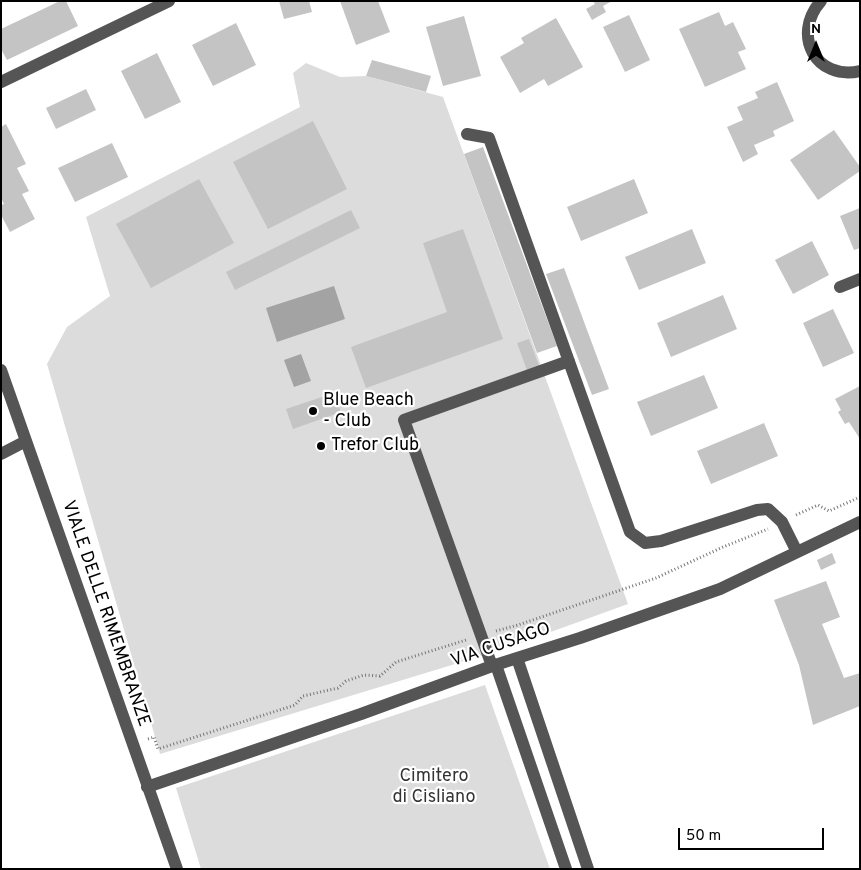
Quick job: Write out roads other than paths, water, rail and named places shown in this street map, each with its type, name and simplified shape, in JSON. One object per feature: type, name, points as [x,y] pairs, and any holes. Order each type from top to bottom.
[{"type":"street","points":[[1,82],[169,1]]},
{"type":"street","points":[[820,1],[811,13],[807,27],[808,41],[813,54],[823,65],[836,71],[850,73],[860,71]]},
{"type":"street","points":[[467,134],[489,138],[630,532],[645,543],[661,541],[750,512],[768,509],[782,522],[797,552]]},
{"type":"street","points":[[840,287],[860,279]]},
{"type":"street","points":[[566,869],[494,665],[404,420],[569,361]]},
{"type":"street","name":"VIALE DELLE RIMEMBRANZE","points":[[1,370],[177,869]]},
{"type":"street","points":[[1,454],[26,442]]},
{"type":"street","name":"VIA CUSAGO","points":[[147,787],[361,714],[494,665],[580,638],[720,589],[860,522]]},
{"type":"street","points":[[517,658],[588,869]]},
{"type":"place","name":"Blue Beach - Club","points":[[313,411]]},
{"type":"place","name":"Trefor Club","points":[[321,446]]},
{"type":"park label","name":"Cimitero di Cisliano","points":[[434,788]]}]
